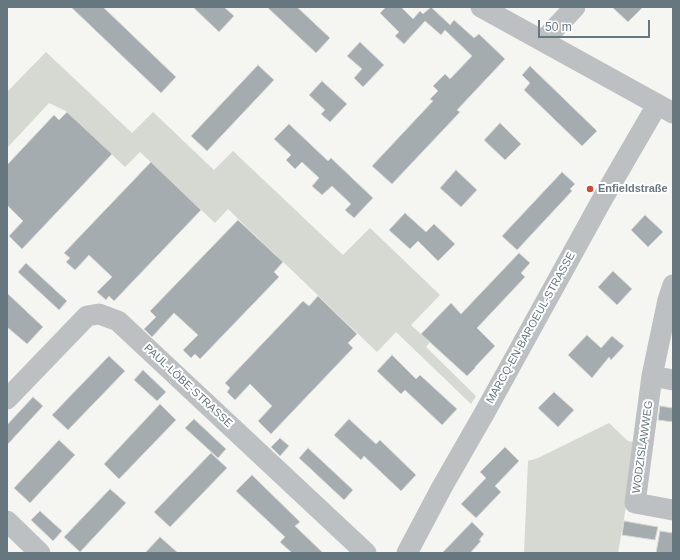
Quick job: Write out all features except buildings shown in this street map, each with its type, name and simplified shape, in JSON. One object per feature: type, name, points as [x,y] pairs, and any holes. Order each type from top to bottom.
[{"type":"street","points":[[481,7],[665,109]]},
{"type":"street","points":[[543,41],[575,7]]},
{"type":"street","name":"MARCQ-EN-BAROEUL-STRASSE","points":[[407,553],[442,486],[493,398],[603,198],[665,109]]},
{"type":"street","name":"WODZISLAWWEG","points":[[673,285],[668,300],[652,376],[635,503],[673,510]]},
{"type":"street","name":"PAUL-LÖBE-STRASSE","points":[[7,399],[87,316],[99,314],[118,321],[366,553]]},
{"type":"street","points":[[652,376],[673,380]]},
{"type":"street","points":[[7,521],[40,553]]},
{"type":"shaded area","points":[[46,52],[132,133],[153,112],[214,170],[233,151],[343,255],[370,228],[440,295],[411,325],[430,342],[426,347],[476,396],[471,404],[396,332],[377,352],[228,209],[215,223],[140,152],[125,167],[66,111],[49,103],[7,148],[7,92]]},
{"type":"shaded area","points":[[609,423],[628,441],[637,443],[618,553],[524,553],[528,461],[538,458]]},
{"type":"place","name":"Enfieldstraße","points":[[590,189]]}]
